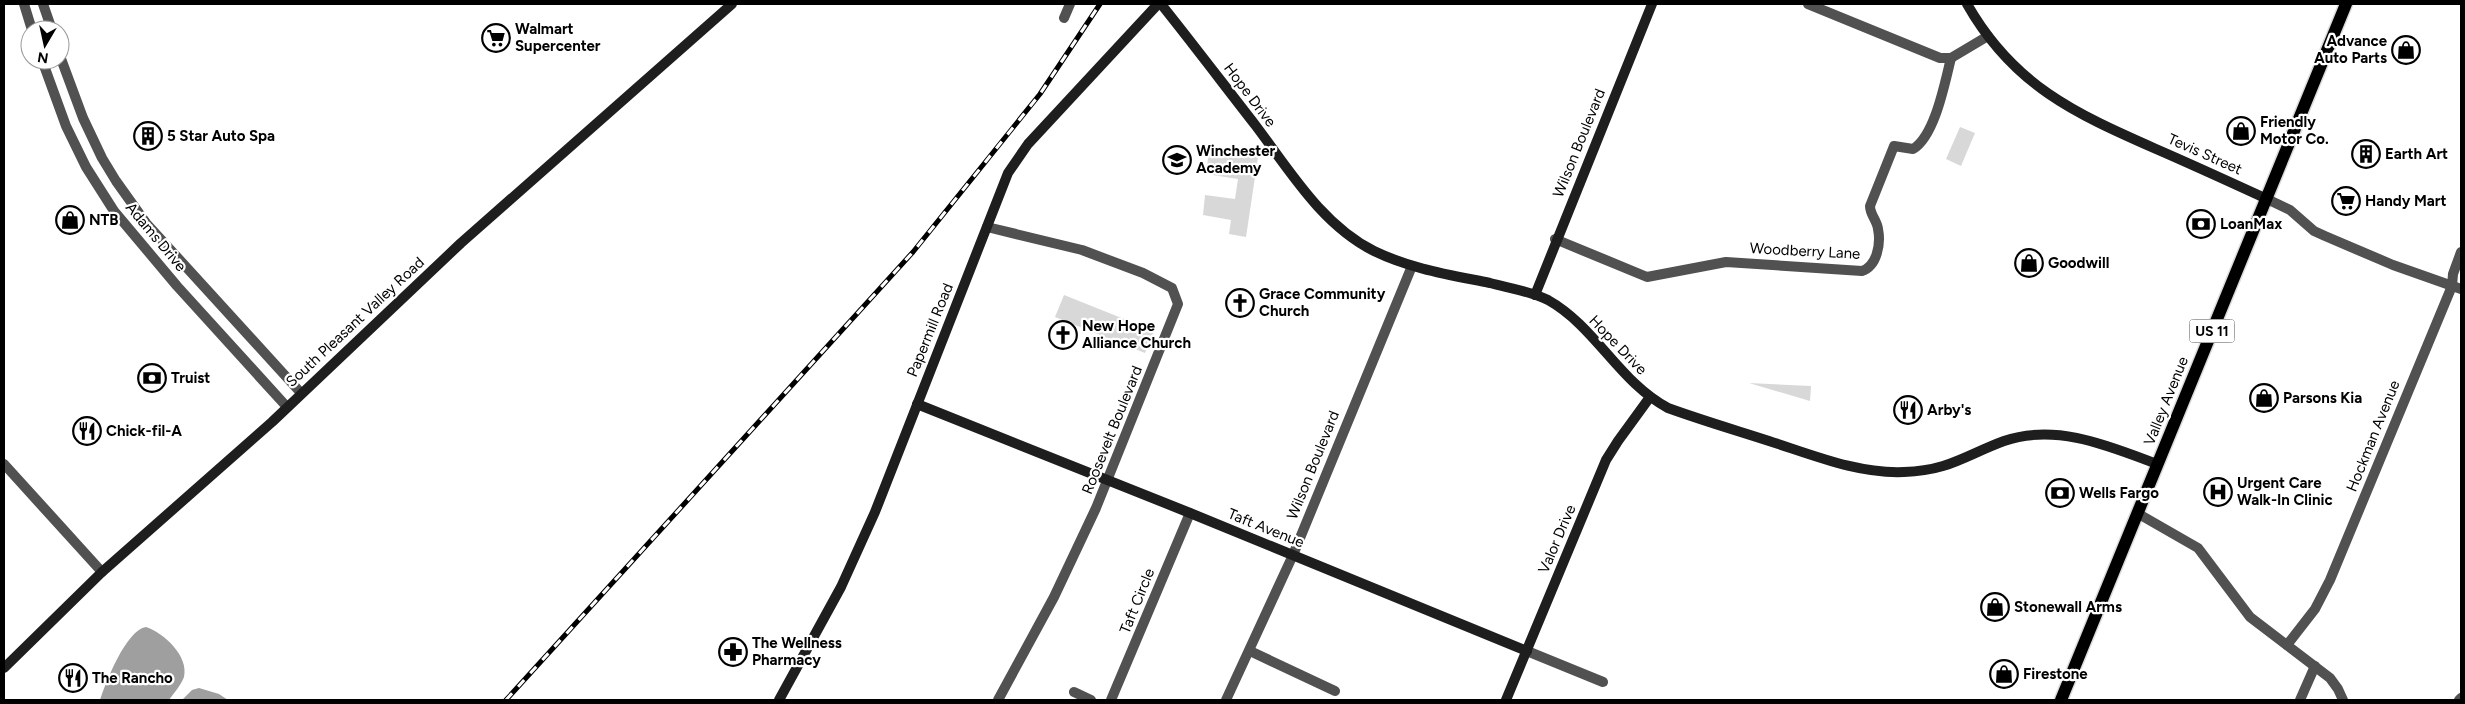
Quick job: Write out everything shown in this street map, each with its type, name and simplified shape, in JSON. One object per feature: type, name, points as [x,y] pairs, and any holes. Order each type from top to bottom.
[{"type":"main road","name":"Valley Avenue","points":[[2061,700],[2346,4]]},
{"type":"street","points":[[24,4],[29,20]]},
{"type":"street","points":[[43,4],[49,20]]},
{"type":"street","name":"South Pleasant Valley Road","points":[[4,668],[102,572],[287,407],[461,243],[732,4]]},
{"type":"street","points":[[1064,18],[1070,4]]},
{"type":"street","name":"Papermill Road","points":[[779,700],[823,622],[856,555],[1008,173],[1017,158],[1160,4]]},
{"type":"street","name":"Hope Drive","points":[[1160,4],[1299,184],[1348,236],[1375,251],[1412,266],[1535,294],[1559,308],[1592,336],[1628,378],[1650,397],[1680,412],[1801,451],[1874,471],[1905,472],[1937,469],[1955,464],[2004,442],[2036,434],[2089,439],[2158,464]]},
{"type":"street","name":"Wilson Boulevard","points":[[1535,294],[1555,239],[1652,4]]},
{"type":"street","points":[[1808,4],[1940,58],[1951,58],[1988,36]]},
{"type":"street","name":"Tevis Street","points":[[1967,4],[1988,36],[2016,68],[2066,107],[2290,210],[2314,231],[2456,288]]},
{"type":"street","name":"Woodberry Lane","points":[[1555,239],[1647,277],[1726,262],[1862,271],[1868,269],[1876,260],[1878,231],[1870,211],[1870,206],[1890,154],[1894,146],[1913,149],[1924,140],[1942,95],[1951,58]]},
{"type":"street","name":"Adams Drive","points":[[46,70],[66,126],[86,167],[114,211],[177,286],[287,407]]},
{"type":"street","name":"Adams Drive","points":[[65,70],[83,118],[102,158],[146,223],[301,393]]},
{"type":"street","name":"Roosevelt Boulevard","points":[[987,227],[1082,250],[1167,284],[1174,290],[1177,300],[1176,309],[1108,480],[1054,597],[998,700]]},
{"type":"street","points":[[2456,288],[2453,274],[2461,252]]},
{"type":"street","name":"Wilson Boulevard","points":[[1226,700],[1293,555],[1412,266]]},
{"type":"street","points":[[2456,288],[2461,275]]},
{"type":"street","name":"Hockman Avenue","points":[[2287,645],[2315,609],[2330,580],[2456,288]]},
{"type":"street","name":"Valor Drive","points":[[1506,700],[1606,460],[1650,397]]},
{"type":"street","name":"Taft Avenue","points":[[917,404],[1190,513],[1603,682]]},
{"type":"street","points":[[4,464],[102,572]]},
{"type":"street","name":"Taft Circle","points":[[1111,700],[1190,513]]},
{"type":"street","points":[[2137,513],[2198,548],[2250,617],[2330,678],[2343,700]]},
{"type":"street","points":[[1250,651],[1335,692]]},
{"type":"street","points":[[2300,700],[2315,666]]},
{"type":"street","points":[[1074,692],[1091,700]]},
{"type":"shaded area","points":[[1960,127],[1975,133],[1961,166],[1946,159]]},
{"type":"shaded area","points":[[1209,150],[1258,157],[1246,237],[1229,234],[1231,220],[1203,215],[1205,195],[1235,199],[1238,179],[1206,174]]},
{"type":"shaded area","points":[[1064,295],[1154,331],[1145,353],[1055,317]]},
{"type":"shaded area","points":[[1749,383],[1811,386],[1810,401]]},
{"type":"shaded area","points":[[146,627],[160,634],[174,646],[183,661],[184,677],[179,686],[169,700],[100,700],[124,647],[131,637]]},
{"type":"shaded area","points":[[199,688],[219,694],[228,700],[182,700],[192,690]]},
{"type":"railway","points":[[506,700],[913,252],[1040,94],[1100,4]]},
{"type":"place","name":"Walmart Supercenter","points":[[496,38]]},
{"type":"place","name":"Advance Auto Parts","points":[[2406,50]]},
{"type":"place","name":"Friendly Motor Co.","points":[[2241,131]]},
{"type":"place","name":"5 Star Auto Spa","points":[[148,136]]},
{"type":"place","name":"Earth Art","points":[[2366,154]]},
{"type":"place","name":"Winchester Academy","points":[[1177,160]]},
{"type":"place","name":"Handy Mart","points":[[2346,201]]},
{"type":"place","name":"NTB","points":[[70,220]]},
{"type":"place","name":"LoanMax","points":[[2201,224]]},
{"type":"place","name":"Goodwill","points":[[2029,263]]},
{"type":"place","name":"Grace Community Church","points":[[1240,303]]},
{"type":"place","name":"New Hope Alliance Church","points":[[1063,335]]},
{"type":"place","name":"Truist","points":[[152,378]]},
{"type":"place","name":"Parsons Kia","points":[[2264,398]]},
{"type":"place","name":"Arby's","points":[[1908,410]]},
{"type":"place","name":"Chick-fil-A","points":[[87,431]]},
{"type":"place","name":"Urgent Care Walk-In Clinic","points":[[2218,492]]},
{"type":"place","name":"Wells Fargo","points":[[2060,493]]},
{"type":"place","name":"Stonewall Arms","points":[[1995,607]]},
{"type":"place","name":"The Wellness Pharmacy","points":[[733,652]]},
{"type":"place","name":"Firestone","points":[[2004,674]]},
{"type":"place","name":"The Rancho","points":[[73,678]]}]
